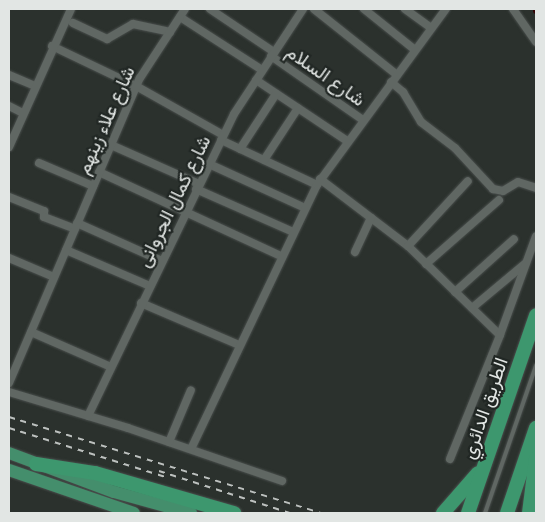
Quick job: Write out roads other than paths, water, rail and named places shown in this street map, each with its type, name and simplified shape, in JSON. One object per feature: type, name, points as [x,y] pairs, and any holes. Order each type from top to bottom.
[{"type":"highway","name":"الطريق الدائري","points":[[468,513],[536,315]]},
{"type":"highway","points":[[507,513],[536,428]]},
{"type":"highway","points":[[9,453],[114,492],[191,513]]},
{"type":"highway","points":[[529,513],[536,458]]},
{"type":"highway","points":[[443,513],[485,462]]},
{"type":"highway","points":[[36,464],[89,472],[234,513]]},
{"type":"highway","points":[[9,470],[134,513]]},
{"type":"street","points":[[9,147],[52,46],[71,9]]},
{"type":"street","name":"شارع علاء زينهم","points":[[9,384],[136,86],[186,9]]},
{"type":"street","name":"شارع السلام","points":[[210,9],[363,120]]},
{"type":"street","name":"شارع كمال الجروانى","points":[[88,416],[222,137],[262,70],[303,9]]},
{"type":"street","points":[[314,9],[396,75]]},
{"type":"street","points":[[364,9],[415,50]]},
{"type":"street","points":[[405,9],[431,28]]},
{"type":"street","points":[[191,450],[239,345],[318,182],[446,9]]},
{"type":"street","points":[[512,9],[536,42]]},
{"type":"street","points":[[180,17],[262,70]]},
{"type":"street","points":[[73,23],[107,39],[133,24],[170,32]]},
{"type":"street","points":[[52,46],[136,86],[240,149],[318,182],[408,246],[500,335]]},
{"type":"street","points":[[9,75],[35,86]]},
{"type":"street","points":[[256,80],[347,141]]},
{"type":"street","points":[[391,82],[403,92],[421,122],[455,148],[490,186],[504,190],[518,182],[536,188]]},
{"type":"street","points":[[240,149],[276,94]]},
{"type":"street","points":[[9,106],[23,113]]},
{"type":"street","points":[[264,160],[298,108]]},
{"type":"street","points":[[111,146],[293,232]]},
{"type":"street","points":[[39,163],[93,186]]},
{"type":"street","points":[[209,164],[305,208]]},
{"type":"street","points":[[99,172],[282,256]]},
{"type":"street","points":[[408,246],[468,181]]},
{"type":"street","points":[[9,197],[44,211],[44,217],[76,226],[162,260]]},
{"type":"street","points":[[426,264],[498,200]]},
{"type":"street","points":[[356,252],[371,218]]},
{"type":"street","points":[[450,459],[500,335],[536,236]]},
{"type":"street","points":[[454,292],[514,239]]},
{"type":"street","points":[[66,250],[150,286]]},
{"type":"street","points":[[9,258],[54,276]]},
{"type":"street","points":[[472,308],[527,262]]},
{"type":"street","points":[[141,303],[239,345]]},
{"type":"street","points":[[31,332],[111,367]]},
{"type":"street","points":[[170,442],[191,390]]},
{"type":"street","points":[[9,392],[170,442],[282,481]]},
{"type":"lane","points":[[485,513],[536,366]]},
{"type":"railway","points":[[9,417],[321,513]]},
{"type":"railway","points":[[9,428],[165,477]]},
{"type":"railway","points":[[159,471],[290,513]]}]
